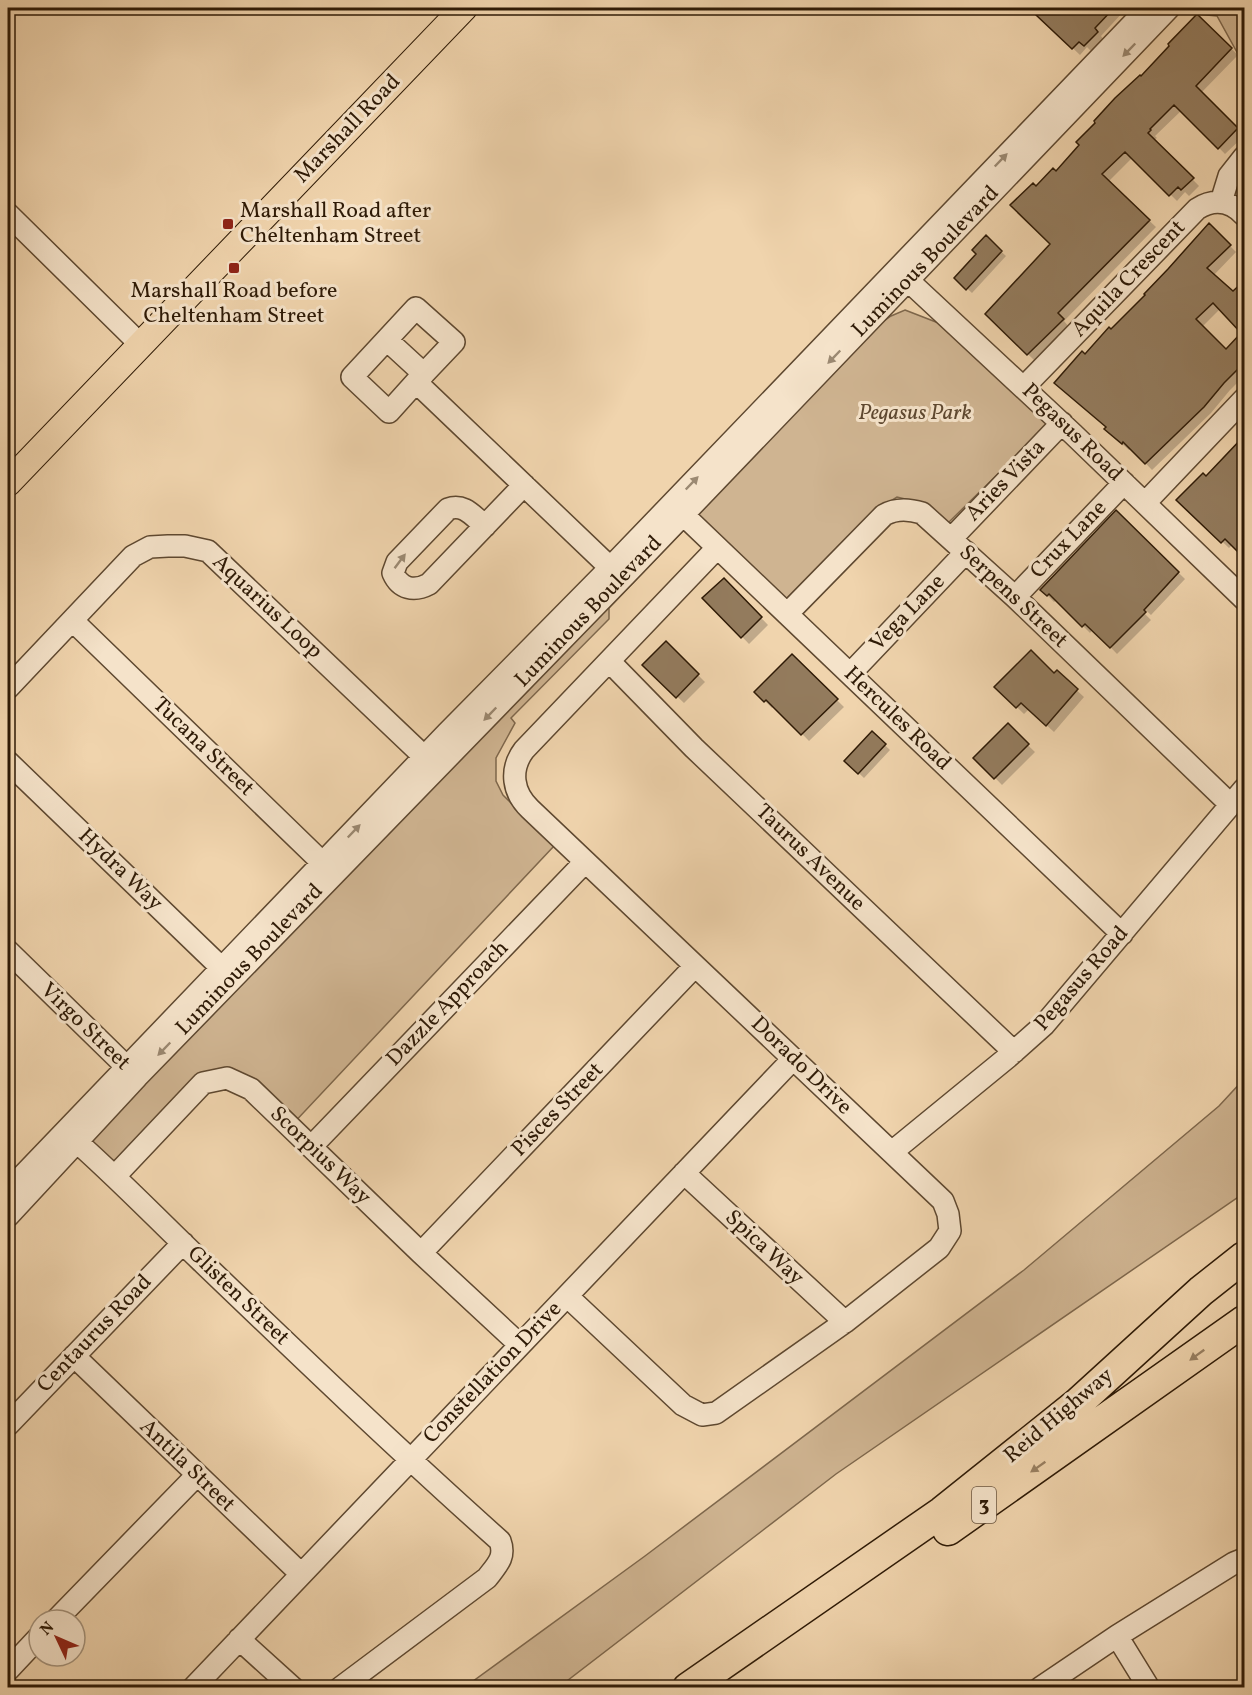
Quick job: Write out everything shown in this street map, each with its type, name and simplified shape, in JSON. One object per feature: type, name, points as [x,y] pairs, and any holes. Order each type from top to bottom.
[{"type":"highway","name":"Reid Highway","points":[[688,1688],[942,1512],[1077,1404],[1201,1291],[1245,1257]]},
{"type":"highway","name":"Reid Highway","points":[[722,1688],[1245,1321]]},
{"type":"main road","name":"Marshall Road","points":[[8,483],[464,8]]},
{"type":"street","name":"Luminous Boulevard","points":[[1085,84],[1148,8]]},
{"type":"street","name":"Luminous Boulevard","points":[[11,1197],[616,573],[1085,84],[1169,8]]},
{"type":"street","points":[[1245,157],[1229,176],[1221,202],[1234,206],[1245,215]]},
{"type":"street","name":"Aquila Crescent","points":[[1024,387],[1192,213],[1203,206],[1221,202]]},
{"type":"street","points":[[8,214],[141,345]]},
{"type":"street","name":"Pegasus Road","points":[[902,275],[1024,387],[1245,599]]},
{"type":"street","points":[[416,308],[454,342],[420,378],[389,412],[352,377],[416,308]]},
{"type":"street","points":[[387,340],[420,378],[524,485],[616,573]]},
{"type":"street","points":[[1145,503],[1245,399]]},
{"type":"street","name":"Aries Vista","points":[[959,546],[1062,423]]},
{"type":"street","name":"Crux Lane","points":[[1015,597],[1124,483]]},
{"type":"street","points":[[485,526],[463,508],[448,509],[397,562],[393,573],[396,580],[408,589],[429,584],[485,526],[524,485]]},
{"type":"street","name":"Hercules Road","points":[[677,509],[1122,934]]},
{"type":"street","name":"Serpens Street","points":[[788,614],[877,522],[890,512],[902,509],[922,513],[1015,597],[1231,805]]},
{"type":"street","name":"Aquarius Loop","points":[[8,688],[133,556],[150,548],[185,546],[208,551],[431,762]]},
{"type":"street","name":"Vega Lane","points":[[850,674],[959,546]]},
{"type":"street","name":"Dorado Drive","points":[[567,1296],[683,1405],[702,1415],[716,1413],[845,1322],[939,1248],[950,1231],[948,1214],[943,1201],[520,799],[515,785],[515,770],[524,750],[717,548]]},
{"type":"street","name":"Tucana Street","points":[[73,621],[329,868]]},
{"type":"street","name":"Taurus Avenue","points":[[609,661],[694,748],[1014,1052]]},
{"type":"street","name":"Hydra Way","points":[[8,762],[227,973]]},
{"type":"street","name":"Pegasus Road","points":[[898,1147],[1044,1025],[1245,789]]},
{"type":"street","name":"Dazzle Approach","points":[[311,1147],[585,862]]},
{"type":"street","name":"Virgo Street","points":[[8,951],[132,1072]]},
{"type":"street","name":"Pisces Street","points":[[421,1253],[695,966]]},
{"type":"street","name":"Constellation Drive","points":[[193,1688],[793,1059]]},
{"type":"street","name":"Scorpius Way","points":[[115,1176],[203,1083],[227,1078],[251,1089],[520,1345]]},
{"type":"street","name":"Glisten Street","points":[[71,1137],[115,1176],[410,1460],[500,1541],[503,1549],[501,1560],[487,1578],[340,1688]]},
{"type":"street","name":"Spica Way","points":[[684,1173],[845,1322]]},
{"type":"street","name":"Centaurus Road","points":[[8,1425],[183,1243]]},
{"type":"street","name":"Antila Street","points":[[74,1356],[301,1574]]},
{"type":"street","points":[[68,1608],[197,1475]]},
{"type":"street","points":[[1040,1688],[1117,1636],[1234,1563],[1245,1559]]},
{"type":"street","points":[[1117,1636],[1149,1688]]},
{"type":"street","points":[[239,1639],[293,1688]]},
{"type":"street","points":[[8,1670],[27,1650]]},
{"type":"green space","points":[[1183,8],[1244,8],[1244,65],[1217,16],[1186,13]]},
{"type":"green space","name":"Pegasus Park","points":[[905,310],[941,324],[1052,421],[948,523],[926,504],[897,497],[879,508],[788,603],[693,516],[867,333],[891,316]]},
{"type":"green space","points":[[675,523],[683,531],[609,608],[609,619],[511,718],[515,723],[496,758],[496,781],[503,795],[554,846],[290,1127],[251,1089],[203,1083],[115,1176],[77,1142]]},
{"type":"green space","points":[[1244,1079],[1244,1193],[836,1474],[559,1687],[465,1687],[645,1556],[1024,1270],[1219,1106]]},
{"type":"building","points":[[1043,8],[1114,8],[1095,28],[1098,32],[1084,46],[1079,42],[1072,49],[1036,15]]},
{"type":"building","points":[[1197,14],[1232,48],[1196,86],[1238,128],[1218,149],[1174,105],[1148,133],[1194,178],[1181,190],[1178,187],[1169,196],[1125,152],[1102,174],[1150,220],[1058,313],[1064,319],[1027,355],[985,314],[1050,244],[1010,205],[1033,183],[1036,186],[1053,168],[1056,171],[1079,145],[1076,142],[1095,123],[1094,121],[1115,98],[1141,76]]},
{"type":"building","points":[[1209,223],[1231,245],[1207,268],[1233,291],[1245,280],[1245,362],[1204,407],[1145,464],[1123,442],[1122,444],[1104,429],[1106,427],[1054,383],[1082,351],[1085,354],[1168,269]],"holes":[[[1213,303],[1241,333],[1226,349],[1196,319]]]},
{"type":"building","points":[[986,235],[1002,251],[966,290],[954,278],[976,254],[972,250]]},
{"type":"building","points":[[1245,435],[1245,559],[1225,539],[1221,543],[1176,500],[1203,473],[1206,476]]},
{"type":"building","points":[[1116,510],[1179,572],[1144,610],[1146,612],[1110,648],[1085,624],[1082,627],[1049,594],[1047,596],[1040,590]]},
{"type":"building","points":[[724,578],[762,617],[741,638],[702,598]]},
{"type":"building","points":[[666,641],[699,674],[676,698],[642,665]]},
{"type":"building","points":[[1031,650],[1054,673],[1057,670],[1078,689],[1046,726],[1021,703],[1016,708],[994,687]]},
{"type":"building","points":[[792,654],[838,699],[801,735],[766,700],[764,702],[754,692]]},
{"type":"building","points":[[1008,723],[1029,744],[994,779],[973,758]]},
{"type":"building","points":[[872,731],[886,744],[858,774],[844,761]]},
{"type":"place","name":"Marshall Road after Cheltenham Street","points":[[228,224]]},
{"type":"place","name":"Marshall Road before Cheltenham Street","points":[[234,268]]}]
